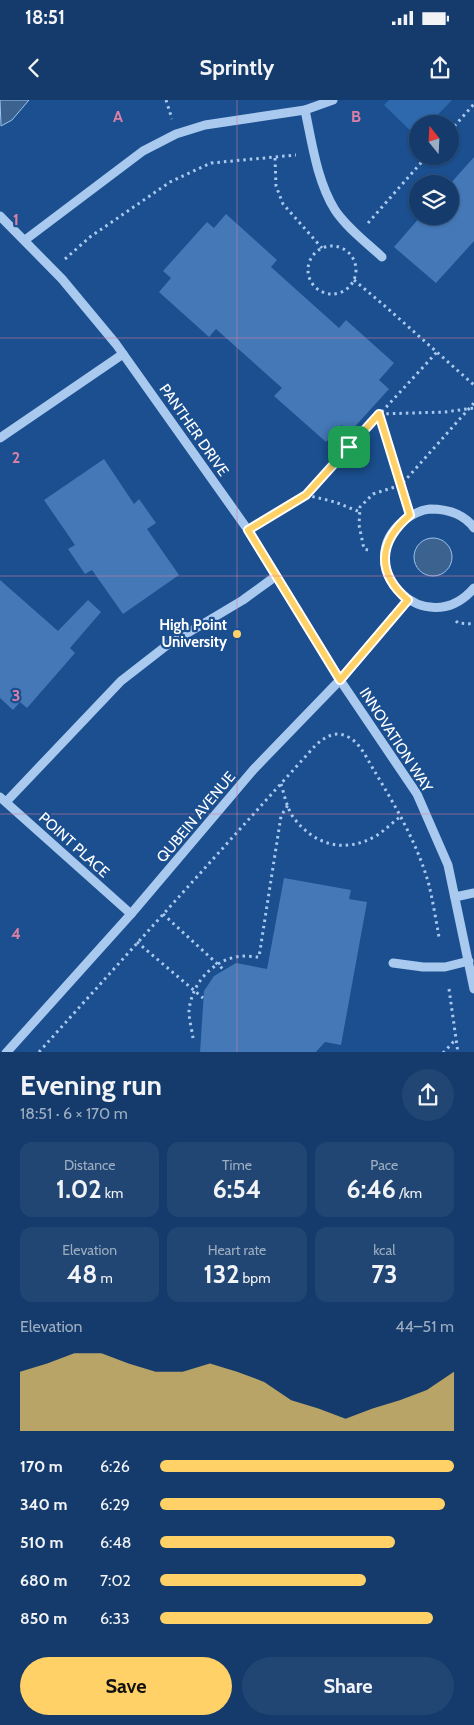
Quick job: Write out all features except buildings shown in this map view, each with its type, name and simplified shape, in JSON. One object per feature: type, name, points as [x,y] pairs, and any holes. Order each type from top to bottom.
[{"type":"street","points":[[24,240],[143,151],[176,134],[205,125],[305,110],[332,100]]},
{"type":"street","points":[[305,110],[323,184],[336,210],[382,257]]},
{"type":"street","name":"PANTHER DRIVE","points":[[0,216],[54,270],[123,354],[248,530],[340,680]]},
{"type":"street","points":[[0,438],[123,354]]},
{"type":"street","points":[[474,528],[470,522],[457,513],[441,509],[425,510],[410,515],[397,526],[388,540],[385,556],[386,569],[398,592],[408,600],[424,606],[440,608],[452,604],[464,599],[474,588]]},
{"type":"street","points":[[3,800],[122,680],[166,646],[243,600],[276,576]]},
{"type":"street","name":"QUBEIN AVENUE","points":[[6,1052],[131,914],[254,769],[340,680],[408,600]]},
{"type":"street","name":"INNOVATION WAY","points":[[340,680],[417,794],[448,865],[474,988]]},
{"type":"street","name":"POINT PLACE","points":[[3,800],[131,914]]},
{"type":"street","points":[[455,897],[474,893]]},
{"type":"street","points":[[393,963],[423,967],[445,967],[469,962]]},
{"type":"path","points":[[459,121],[474,104]]},
{"type":"path","points":[[54,270],[90,237],[170,182],[210,163],[275,158],[314,152]]},
{"type":"path","points":[[275,158],[276,186],[283,204],[322,248]]},
{"type":"path","points":[[346,250],[419,165]]},
{"type":"path","points":[[330,246],[346,250],[355,264],[356,272],[350,286],[336,294],[328,294],[314,287],[310,281],[308,266],[310,258],[315,252],[330,246]]},
{"type":"path","points":[[354,280],[474,385]]},
{"type":"path","points":[[248,530],[306,495],[437,352]]},
{"type":"path","points":[[385,556],[364,549],[359,525],[360,507],[373,494],[401,484],[474,403]]},
{"type":"path","points":[[379,414],[474,408]]},
{"type":"path","points":[[379,414],[410,515]]},
{"type":"path","points":[[306,495],[335,502],[360,512]]},
{"type":"path","points":[[39,1052],[281,783],[324,738],[337,734],[351,738],[362,750],[400,817],[429,884],[439,937]]},
{"type":"path","points":[[281,783],[292,816],[308,834],[329,845],[354,844],[376,836],[400,817]]},
{"type":"path","points":[[193,1038],[189,1013],[194,990],[201,980],[218,964],[236,957],[260,957],[281,816],[288,804]]},
{"type":"path","points":[[162,914],[224,970]]},
{"type":"path","points":[[137,942],[203,998]]},
{"type":"path","points":[[449,989],[458,1052]]},
{"type":"path","points":[[443,1052],[456,1039]]},
{"type":"shaded area","points":[[0,100],[29,100],[12,120],[1,126]]},
{"type":"shaded area","points":[[389,100],[452,100],[438,115],[409,115],[409,129],[384,105]]},
{"type":"shaded area","points":[[433,538],[446,544],[452,557],[446,570],[433,576],[420,570],[414,557],[420,544]]},
{"type":"place","name":"High Point University","points":[[237,634]]},
{"type":"route","points":[[379,414],[410,515],[397,526],[388,540],[385,556],[386,569],[398,592],[408,600],[340,680],[248,530],[306,495],[349,447],[379,414]]}]
